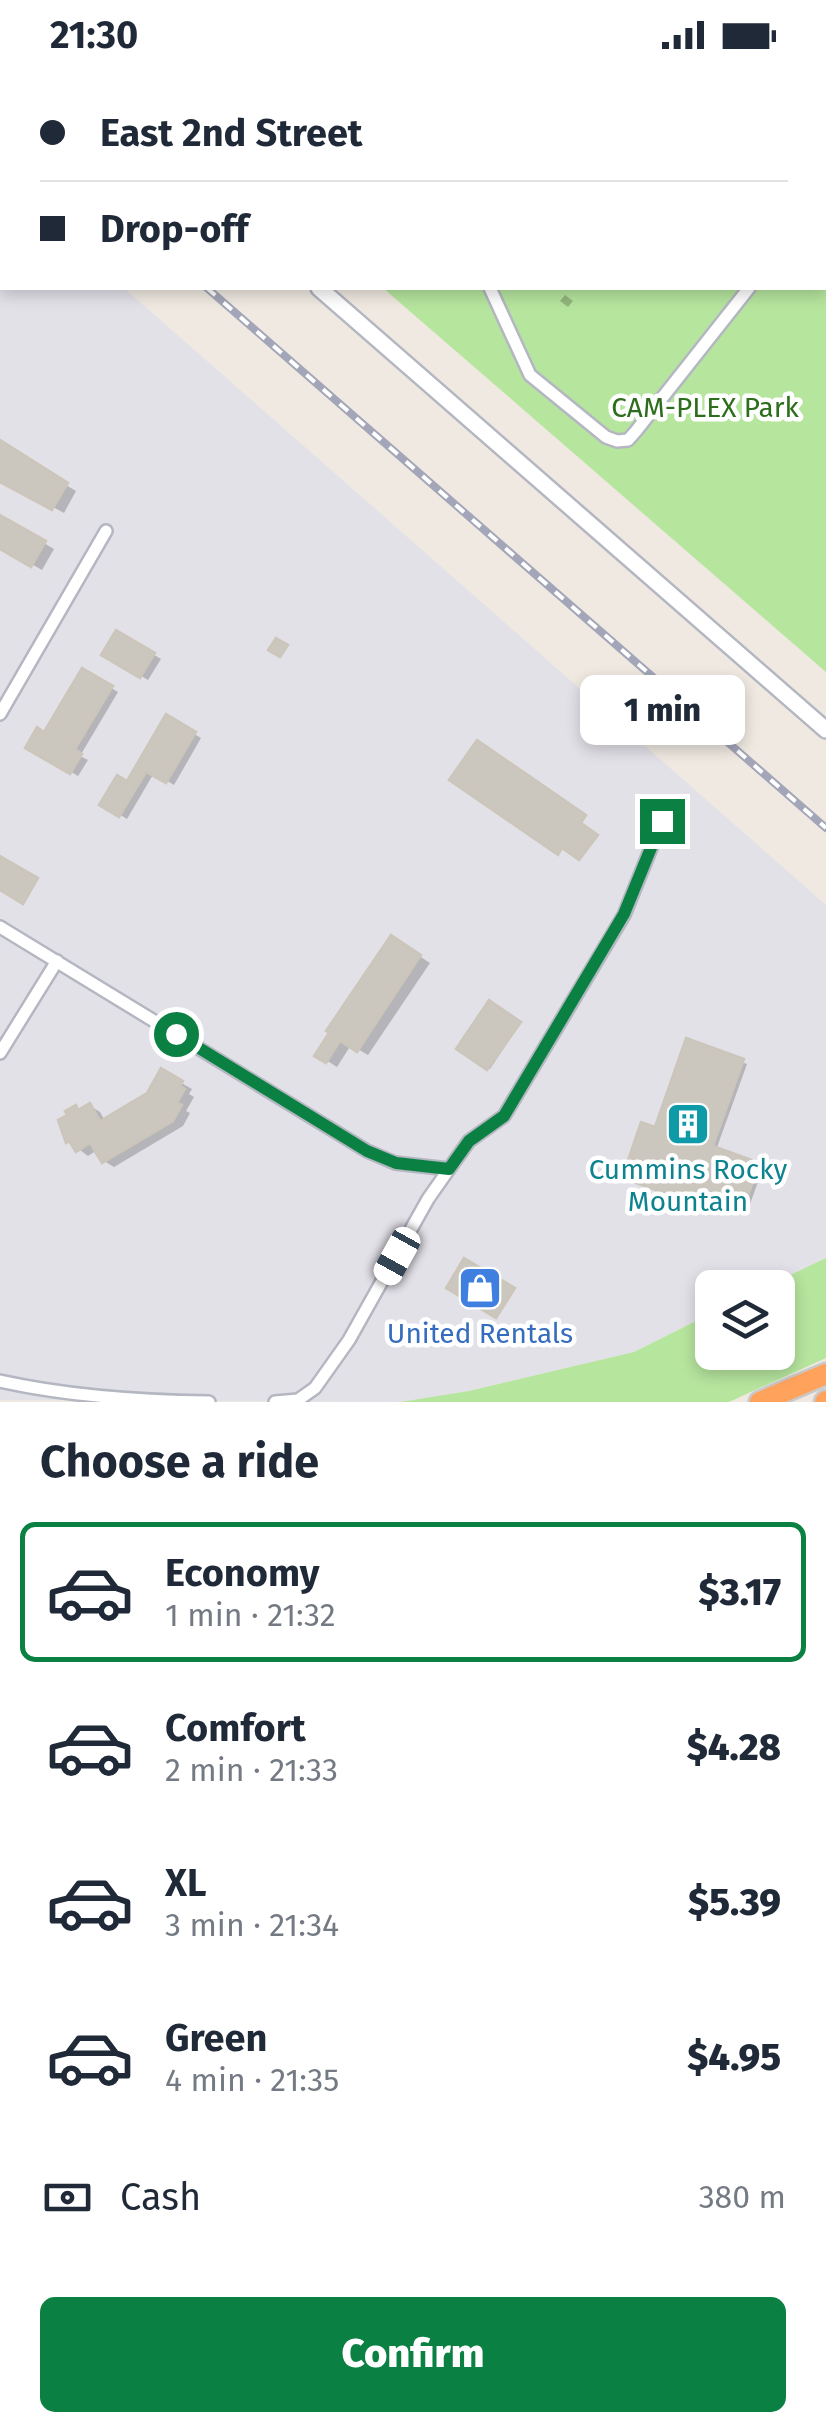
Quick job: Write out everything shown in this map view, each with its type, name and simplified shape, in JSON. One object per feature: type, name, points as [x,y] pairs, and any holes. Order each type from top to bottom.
[{"type":"highway","points":[[760,1402],[826,1374]]},
{"type":"main road","points":[[320,290],[826,730]]},
{"type":"street","points":[[491,290],[530,375],[616,441],[628,440],[636,431],[747,290]]},
{"type":"street","points":[[0,714],[106,531]]},
{"type":"street","points":[[275,1402],[298,1400],[314,1388],[349,1340],[428,1199],[469,1141],[504,1116],[624,914],[662,821]]},
{"type":"street","points":[[0,928],[367,1151],[396,1163],[449,1169]]},
{"type":"street","points":[[0,1053],[57,961]]},
{"type":"street","points":[[0,1381],[154,1401],[209,1402]]},
{"type":"shaded area","points":[[0,290],[126,290],[826,905],[826,1258],[795,1273],[695,1270],[695,1322],[634,1352],[469,1391],[400,1402],[0,1400]]},
{"type":"green space","name":"CAM-PLEX Park","points":[[385,290],[826,290],[826,672]]},
{"type":"green space","points":[[826,1258],[826,1358],[729,1402],[400,1402],[469,1391],[634,1352],[695,1322],[695,1370],[795,1370],[795,1273]]},
{"type":"building","points":[[0,440],[68,483],[52,510],[0,482]]},
{"type":"building","points":[[0,515],[46,541],[31,567],[0,549]]},
{"type":"building","points":[[116,630],[155,653],[140,678],[101,655]]},
{"type":"building","points":[[276,638],[288,645],[280,657],[268,650]]},
{"type":"building","points":[[82,668],[113,686],[75,749],[82,754],[70,774],[25,748],[37,727],[44,732]]},
{"type":"building","points":[[166,714],[196,732],[166,783],[146,772],[119,817],[99,805],[117,775],[127,781]]},
{"type":"building","points":[[477,740],[586,815],[581,823],[598,835],[579,860],[562,848],[558,855],[449,780]]},
{"type":"building","points":[[0,856],[38,878],[23,904],[0,890]]},
{"type":"building","points":[[391,935],[421,955],[357,1052],[340,1041],[326,1063],[314,1056],[329,1033],[326,1031]]},
{"type":"building","points":[[489,1000],[521,1022],[487,1070],[456,1049]]},
{"type":"building","name":"Cummins Rocky Mountain","points":[[686,1038],[744,1059],[713,1146],[760,1163],[741,1214],[674,1190],[672,1196],[622,1178],[641,1122],[655,1127]]},
{"type":"building","points":[[161,1068],[183,1081],[180,1086],[185,1089],[173,1121],[102,1163],[90,1143],[76,1152],[69,1141],[66,1143],[58,1120],[67,1115],[65,1111],[76,1105],[78,1110],[90,1103],[100,1121],[147,1093]]},
{"type":"building","name":"United Rentals","points":[[464,1258],[515,1288],[496,1318],[446,1288]]},
{"type":"railway","points":[[209,290],[826,828]]},
{"type":"place","name":"Cummins Rocky Mountain","points":[[688,1124]]},
{"type":"place","name":"United Rentals","points":[[480,1288]]},
{"type":"route","points":[[176,1034],[367,1151],[396,1163],[449,1169],[469,1141],[504,1116],[624,914],[662,821]]}]
